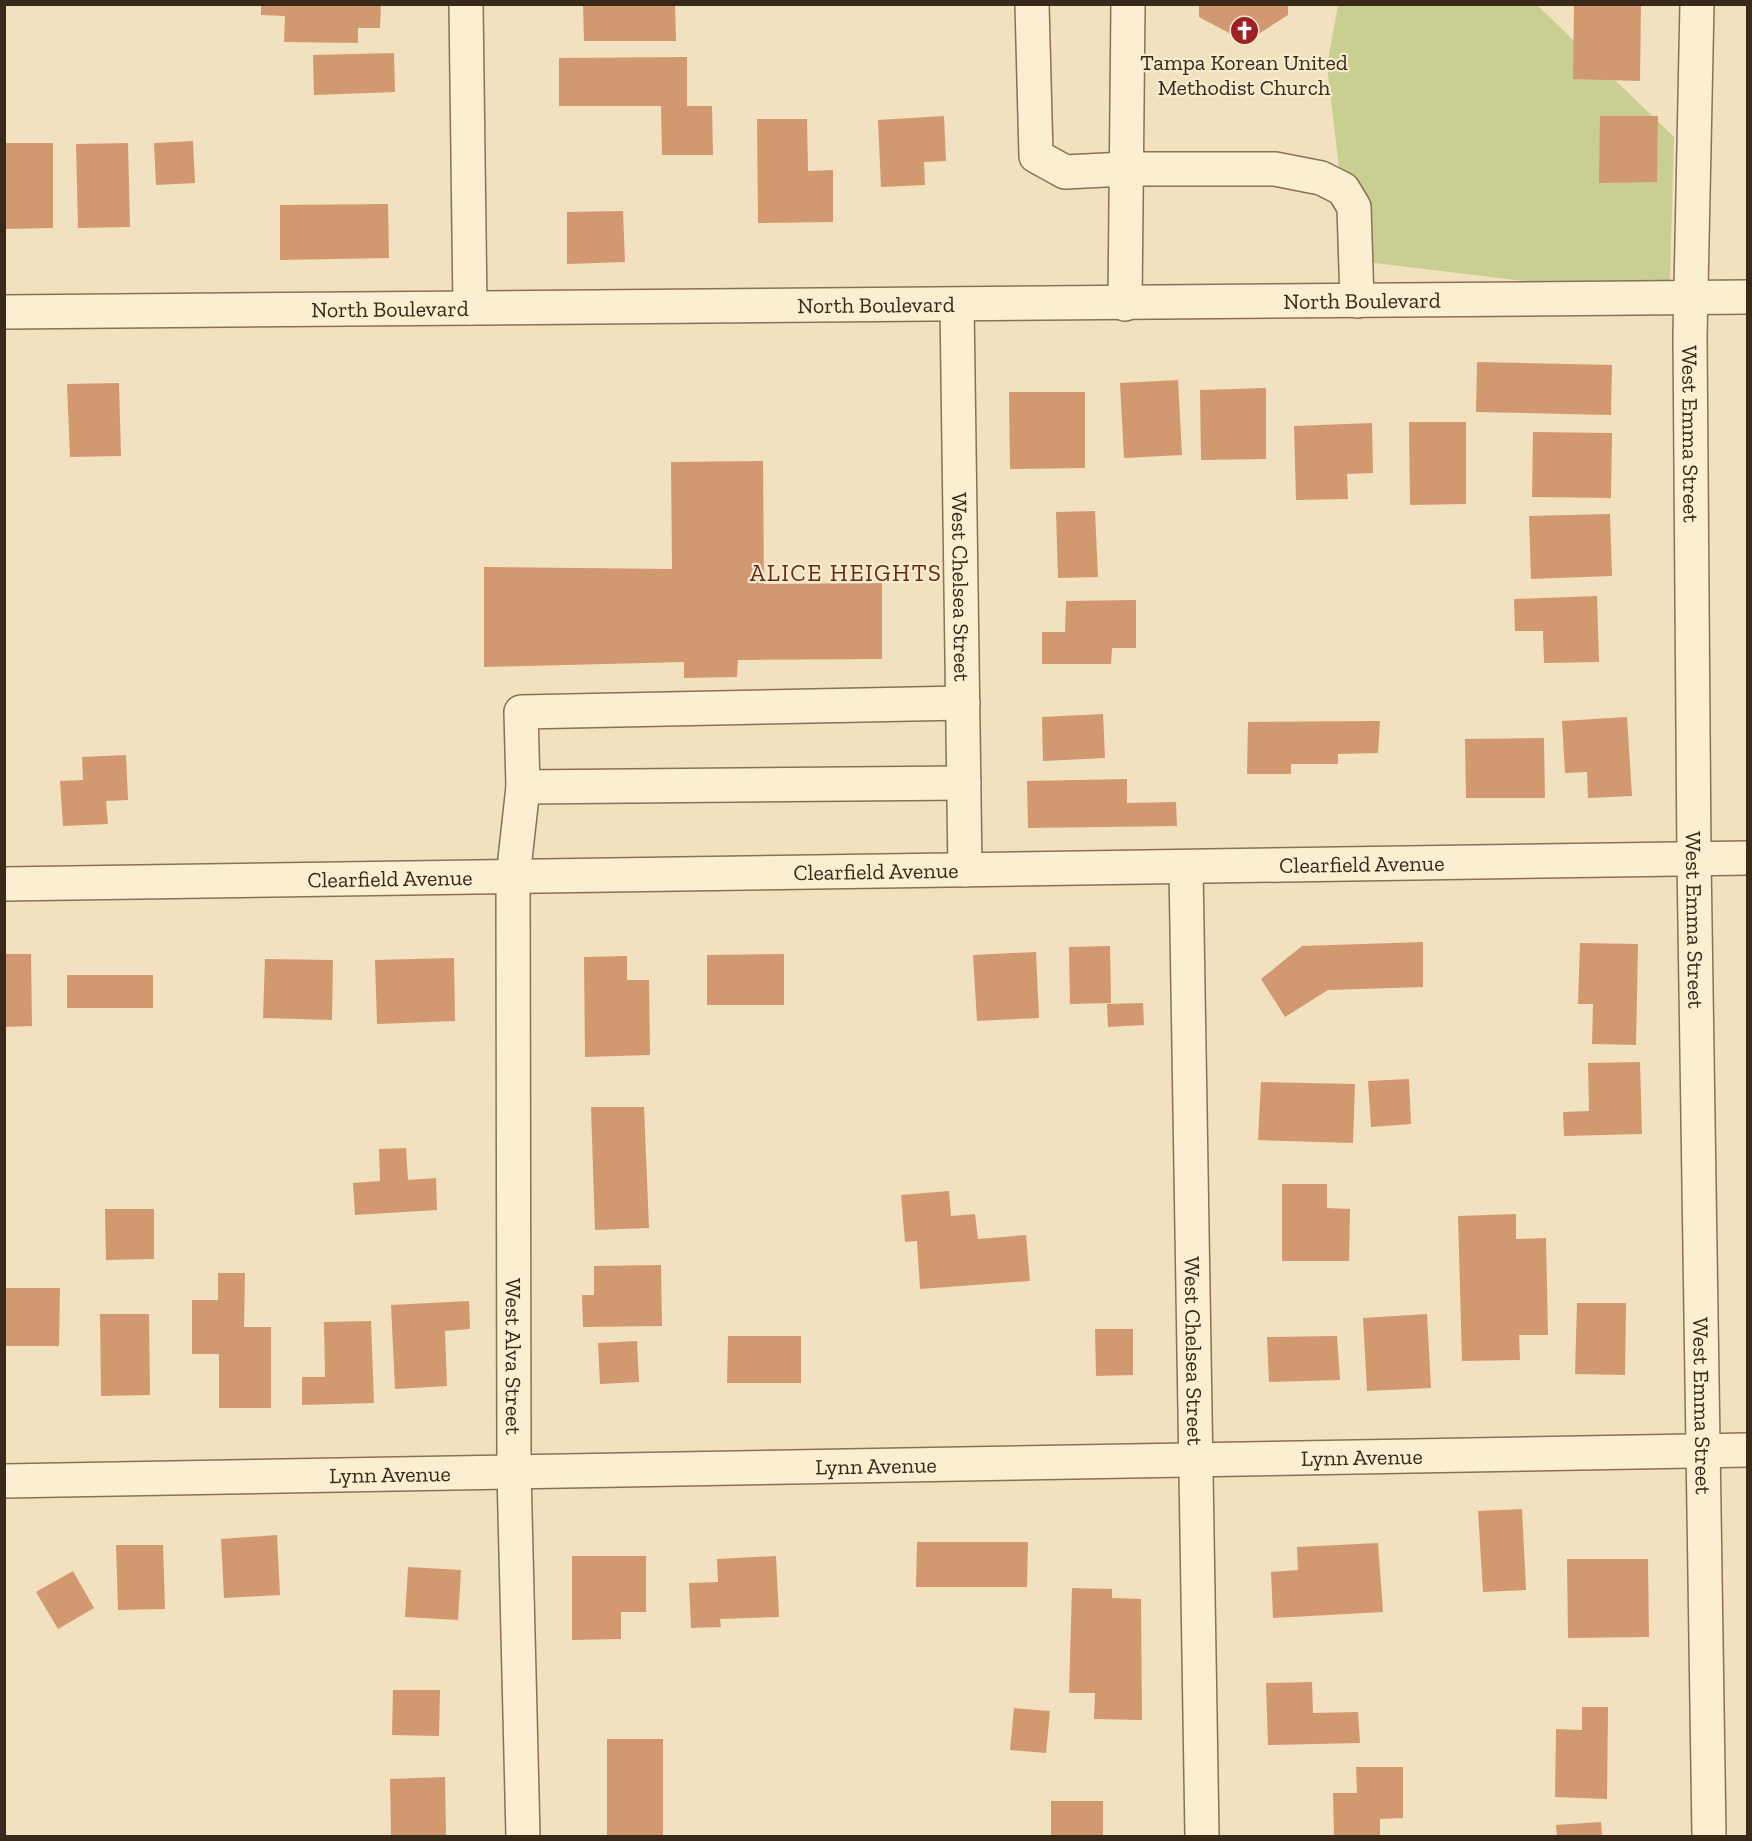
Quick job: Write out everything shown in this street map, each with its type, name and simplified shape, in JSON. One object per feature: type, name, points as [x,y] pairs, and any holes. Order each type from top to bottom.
[{"type":"street","points":[[466,4],[470,308]]},
{"type":"street","points":[[1032,4],[1036,156],[1065,172],[1125,169],[1275,169],[1321,178],[1343,189],[1354,207],[1357,301]]},
{"type":"street","points":[[1125,304],[1128,4]]},
{"type":"street","name":"West Emma Street","points":[[1697,4],[1690,298],[1694,859],[1709,1836]]},
{"type":"street","name":"North Boulevard","points":[[4,312],[1748,297]]},
{"type":"street","name":"West Chelsea Street","points":[[957,305],[965,870]]},
{"type":"street","name":"West Alva Street","points":[[523,1836],[514,1472],[513,877],[522,787],[521,712],[963,704]]},
{"type":"street","points":[[522,787],[964,783]]},
{"type":"street","name":"Clearfield Avenue","points":[[4,884],[1748,858]]},
{"type":"street","name":"West Chelsea Street","points":[[1186,867],[1202,1836]]},
{"type":"street","name":"Lynn Avenue","points":[[4,1480],[1748,1450]]},
{"type":"green space","points":[[1338,5],[1537,5],[1674,137],[1670,280],[1532,282],[1350,260],[1327,66]]},
{"type":"building","points":[[261,4],[381,4],[380,28],[358,28],[358,43],[284,42],[285,16],[261,15]]},
{"type":"building","points":[[583,4],[675,4],[676,41],[584,41]]},
{"type":"building","name":"Tampa Korean United Methodist Church","points":[[1199,4],[1288,4],[1288,15],[1246,42],[1199,17]]},
{"type":"building","points":[[1574,4],[1641,4],[1640,81],[1573,79]]},
{"type":"building","points":[[394,53],[395,92],[314,95],[313,55]]},
{"type":"building","points":[[687,57],[687,106],[712,106],[713,155],[662,155],[661,106],[559,106],[559,58]]},
{"type":"building","points":[[944,116],[946,161],[924,162],[925,185],[881,187],[878,120]]},
{"type":"building","points":[[1600,116],[1658,116],[1657,182],[1599,183]]},
{"type":"building","points":[[757,119],[807,119],[808,171],[833,170],[833,222],[758,223]]},
{"type":"building","points":[[193,141],[195,183],[156,185],[154,143]]},
{"type":"building","points":[[4,143],[53,143],[53,228],[4,229]]},
{"type":"building","points":[[128,143],[130,227],[78,228],[76,144]]},
{"type":"building","points":[[388,204],[389,258],[280,260],[280,205]]},
{"type":"building","points":[[623,211],[625,262],[567,264],[567,212]]},
{"type":"building","points":[[1477,362],[1612,365],[1611,415],[1476,412]]},
{"type":"building","points":[[1178,380],[1182,455],[1124,458],[1120,383]]},
{"type":"building","points":[[119,383],[121,456],[70,457],[67,384]]},
{"type":"building","points":[[1266,388],[1266,459],[1201,460],[1200,390]]},
{"type":"building","points":[[1009,392],[1085,392],[1085,468],[1010,469]]},
{"type":"building","points":[[1409,422],[1466,422],[1466,504],[1410,505]]},
{"type":"building","points":[[1372,423],[1373,473],[1347,474],[1348,499],[1296,500],[1294,426]]},
{"type":"building","points":[[1533,432],[1612,433],[1611,498],[1532,497]]},
{"type":"building","points":[[763,461],[764,584],[882,583],[882,659],[738,660],[737,677],[684,678],[684,662],[484,667],[484,567],[672,569],[671,462]]},
{"type":"building","points":[[1095,511],[1098,577],[1058,578],[1056,512]]},
{"type":"building","points":[[1610,514],[1612,576],[1531,579],[1529,516]]},
{"type":"building","points":[[1597,596],[1599,662],[1544,663],[1543,631],[1515,631],[1514,599]]},
{"type":"building","points":[[1136,600],[1136,648],[1112,648],[1111,664],[1042,664],[1042,632],[1065,632],[1066,601]]},
{"type":"building","points":[[1103,714],[1105,758],[1043,761],[1042,717]]},
{"type":"building","points":[[1627,717],[1632,796],[1588,798],[1587,772],[1565,773],[1562,721]]},
{"type":"building","points":[[1380,721],[1378,753],[1338,754],[1338,764],[1291,764],[1291,774],[1247,774],[1248,722]]},
{"type":"building","points":[[1544,738],[1545,798],[1466,798],[1465,739]]},
{"type":"building","points":[[126,755],[128,800],[106,801],[108,824],[63,826],[60,781],[83,780],[82,757]]},
{"type":"building","points":[[1127,779],[1127,803],[1176,802],[1177,826],[1028,828],[1027,781]]},
{"type":"building","points":[[1423,942],[1423,987],[1328,990],[1285,1017],[1261,979],[1302,946]]},
{"type":"building","points":[[1580,943],[1638,944],[1636,1045],[1592,1044],[1593,1004],[1578,1004]]},
{"type":"building","points":[[1110,946],[1111,1003],[1070,1004],[1069,947]]},
{"type":"building","points":[[1036,952],[1039,1018],[977,1021],[973,955]]},
{"type":"building","points":[[4,954],[31,954],[32,1026],[4,1027]]},
{"type":"building","points":[[784,954],[784,1005],[707,1005],[707,955]]},
{"type":"building","points":[[627,956],[627,980],[649,980],[650,1055],[585,1057],[584,957]]},
{"type":"building","points":[[454,958],[455,1021],[377,1024],[375,960]]},
{"type":"building","points":[[265,959],[333,960],[332,1020],[263,1018]]},
{"type":"building","points":[[67,975],[153,975],[153,1008],[67,1008]]},
{"type":"building","points":[[1143,1003],[1144,1025],[1108,1027],[1107,1004]]},
{"type":"building","points":[[1640,1062],[1642,1134],[1564,1136],[1563,1112],[1589,1111],[1588,1063]]},
{"type":"building","points":[[1409,1079],[1411,1124],[1371,1127],[1368,1081]]},
{"type":"building","points":[[1261,1082],[1355,1084],[1353,1143],[1258,1140]]},
{"type":"building","points":[[591,1107],[644,1107],[649,1228],[595,1230]]},
{"type":"building","points":[[406,1148],[408,1180],[436,1178],[437,1210],[355,1215],[353,1183],[380,1181],[379,1149]]},
{"type":"building","points":[[1282,1184],[1327,1184],[1327,1208],[1350,1209],[1349,1261],[1282,1261]]},
{"type":"building","points":[[949,1191],[951,1216],[975,1214],[978,1239],[1026,1235],[1030,1281],[920,1289],[917,1241],[905,1242],[901,1195]]},
{"type":"building","points":[[105,1209],[154,1209],[154,1259],[106,1260]]},
{"type":"building","points":[[1516,1214],[1516,1239],[1546,1238],[1548,1335],[1519,1335],[1520,1360],[1462,1361],[1458,1216]]},
{"type":"building","points":[[661,1265],[662,1326],[583,1327],[582,1295],[594,1295],[594,1266]]},
{"type":"building","points":[[218,1273],[245,1273],[244,1327],[271,1327],[271,1408],[219,1408],[219,1354],[192,1354],[192,1300],[218,1300]]},
{"type":"building","points":[[4,1288],[60,1288],[59,1346],[4,1346]]},
{"type":"building","points":[[469,1301],[470,1329],[445,1331],[447,1386],[395,1389],[391,1305]]},
{"type":"building","points":[[1577,1303],[1626,1303],[1625,1375],[1575,1374]]},
{"type":"building","points":[[100,1314],[149,1314],[150,1395],[101,1396]]},
{"type":"building","points":[[1427,1314],[1431,1388],[1367,1391],[1363,1318]]},
{"type":"building","points":[[371,1321],[374,1403],[302,1405],[302,1377],[325,1377],[324,1322]]},
{"type":"building","points":[[1095,1329],[1133,1329],[1133,1375],[1096,1376]]},
{"type":"building","points":[[728,1336],[801,1336],[801,1383],[727,1383]]},
{"type":"building","points":[[1337,1336],[1340,1380],[1269,1382],[1267,1337]]},
{"type":"building","points":[[637,1341],[639,1382],[600,1384],[598,1343]]},
{"type":"building","points":[[1522,1509],[1526,1590],[1483,1592],[1478,1511]]},
{"type":"building","points":[[277,1535],[280,1595],[224,1598],[221,1539]]},
{"type":"building","points":[[917,1542],[1028,1542],[1027,1587],[916,1587]]},
{"type":"building","points":[[1378,1543],[1383,1612],[1273,1618],[1271,1572],[1298,1570],[1297,1547]]},
{"type":"building","points":[[116,1545],[163,1545],[165,1609],[118,1610]]},
{"type":"building","points":[[572,1556],[646,1556],[646,1612],[621,1612],[621,1639],[572,1640]]},
{"type":"building","points":[[776,1556],[779,1617],[720,1619],[721,1627],[691,1628],[689,1583],[718,1582],[717,1559]]},
{"type":"building","points":[[1567,1559],[1648,1559],[1649,1637],[1568,1638]]},
{"type":"building","points":[[408,1567],[461,1570],[458,1620],[405,1617]]},
{"type":"building","points":[[73,1571],[94,1608],[58,1629],[36,1592]]},
{"type":"building","points":[[1072,1588],[1112,1589],[1112,1598],[1141,1599],[1142,1720],[1094,1719],[1095,1693],[1069,1693]]},
{"type":"building","points":[[1312,1682],[1313,1713],[1358,1712],[1360,1743],[1268,1745],[1266,1683]]},
{"type":"building","points":[[393,1690],[440,1690],[439,1736],[392,1735]]},
{"type":"building","points":[[1582,1707],[1608,1707],[1607,1799],[1555,1797],[1556,1729],[1582,1730]]},
{"type":"building","points":[[1014,1708],[1050,1711],[1046,1753],[1010,1750]]},
{"type":"building","points":[[607,1739],[663,1739],[663,1836],[607,1836]]},
{"type":"building","points":[[1356,1767],[1403,1767],[1403,1818],[1380,1819],[1380,1836],[1334,1836],[1333,1793],[1357,1793]]},
{"type":"building","points":[[445,1777],[446,1836],[391,1836],[390,1779]]},
{"type":"building","points":[[1051,1801],[1103,1801],[1103,1836],[1051,1836]]},
{"type":"building","points":[[1601,1822],[1602,1836],[1557,1836],[1556,1825]]},
{"type":"place","name":"Tampa Korean United Methodist Church","points":[[1244,30]]},
{"type":"district","name":"ALICE HEIGHTS","points":[[846,572]]}]
